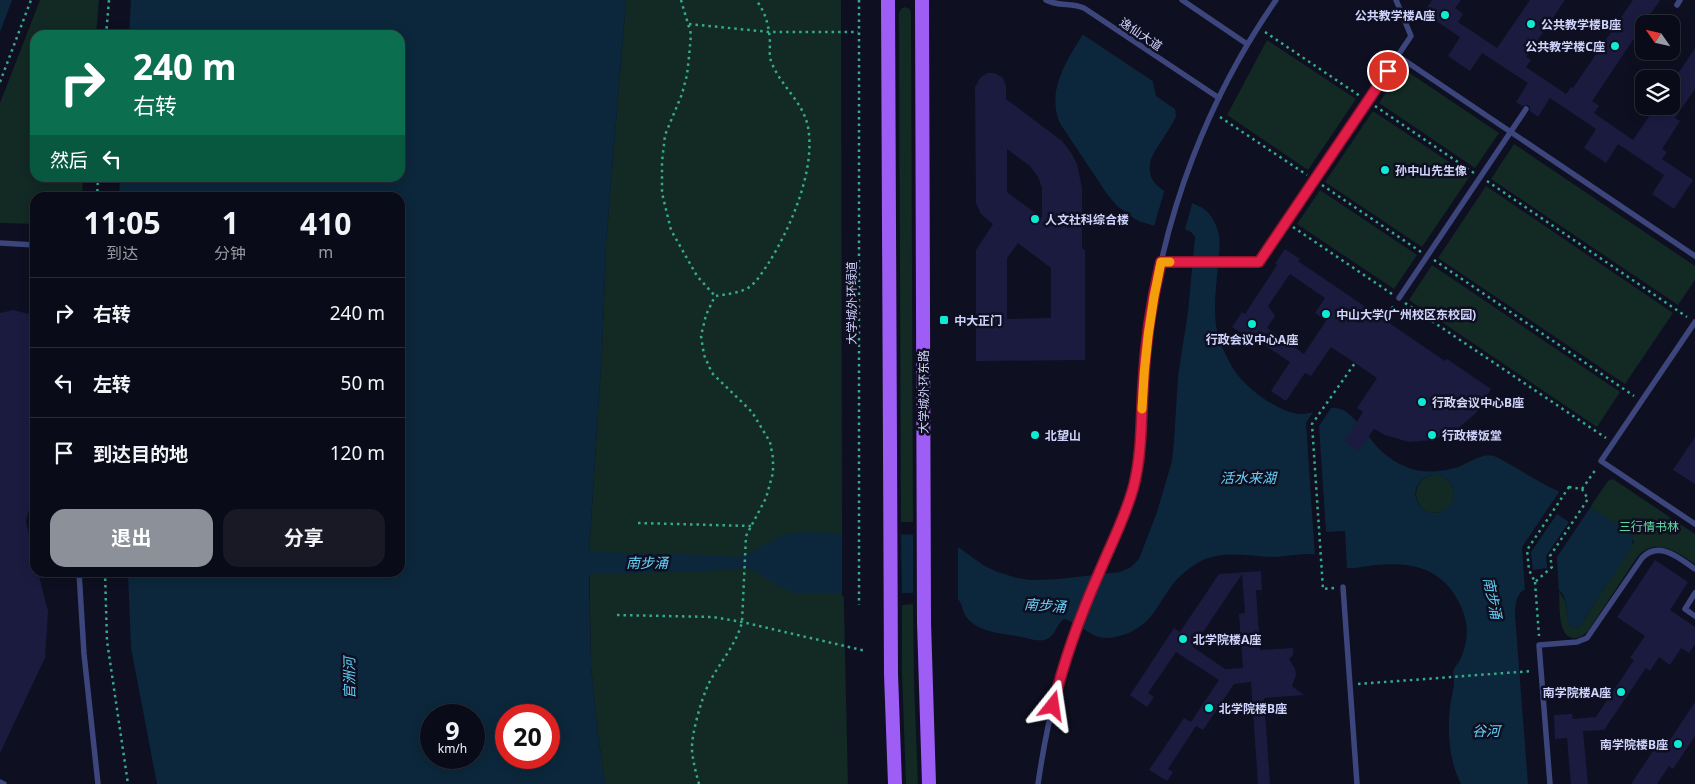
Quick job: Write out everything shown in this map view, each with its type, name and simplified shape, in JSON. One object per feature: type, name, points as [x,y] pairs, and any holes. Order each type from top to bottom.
[{"type":"main road","points":[[888,0],[890,605],[895,784]]},
{"type":"main road","name":"大学城外环东路","points":[[922,0],[924,604],[929,784]]},
{"type":"lane","name":"逸仙大道","points":[[1046,0],[1058,5],[1077,2],[1219,98]]},
{"type":"lane","points":[[1182,0],[1247,44]]},
{"type":"lane","points":[[1038,784],[1053,706],[1077,625],[1123,519],[1137,469],[1153,298],[1180,193],[1219,98],[1247,44],[1276,0]]},
{"type":"lane","points":[[1161,262],[1259,262],[1411,36],[1396,0]]},
{"type":"lane","points":[[1398,56],[1695,256]]},
{"type":"lane","points":[[1399,298],[1526,109]]},
{"type":"lane","points":[[0,243],[30,244]]},
{"type":"lane","points":[[1695,322],[1601,461],[1695,524]]},
{"type":"lane","points":[[1550,784],[1539,645],[1579,642],[1587,638],[1648,552],[1657,550],[1670,553],[1695,569]]},
{"type":"lane","points":[[80,577],[84,654],[98,784]]},
{"type":"lane","points":[[1343,587],[1357,784]]},
{"type":"lane","points":[[1695,594],[1685,609],[1695,616]]},
{"type":"lane","points":[[0,782],[4,784]]},
{"type":"path","points":[[0,82],[31,0]]},
{"type":"path","points":[[106,30],[108,0]]},
{"type":"path","points":[[682,0],[691,34],[687,75],[682,94],[665,135],[662,193],[671,230],[697,276],[715,296]]},
{"type":"path","points":[[715,296],[737,292],[751,286],[761,274],[777,250],[796,208],[808,164],[808,128],[804,112],[779,78],[771,60],[769,32],[764,10],[756,0]]},
{"type":"path","name":"大学城外环绿道","points":[[859,0],[860,605]]},
{"type":"path","points":[[689,24],[769,32],[858,32]]},
{"type":"path","points":[[1286,222],[1613,443]]},
{"type":"path","points":[[699,784],[692,747],[702,701],[710,682],[739,634],[742,622],[746,536],[766,498],[773,473],[770,442],[752,412],[712,373],[704,355],[701,336],[706,315],[715,296]]},
{"type":"path","points":[[1384,319],[1399,298]]},
{"type":"path","points":[[1343,587],[1323,589],[1312,424],[1354,363]]},
{"type":"path","points":[[1582,489],[1593,474]]},
{"type":"path","points":[[1539,645],[1536,598],[1534,582],[1529,570],[1528,550],[1569,488],[1582,489]]},
{"type":"path","points":[[1534,582],[1552,568],[1550,556],[1588,500],[1582,489]]},
{"type":"path","points":[[638,523],[751,526]]},
{"type":"path","points":[[105,577],[107,641],[128,784]]},
{"type":"path","points":[[617,615],[713,617],[866,650]]},
{"type":"path","points":[[1350,684],[1541,670]]},
{"type":"green space","points":[[40,0],[99,0],[96,30],[30,30],[30,182],[83,182],[82,192],[30,192],[30,224],[0,223],[0,103]]},
{"type":"green space","points":[[626,0],[841,0],[842,522],[848,784],[605,784],[591,667],[589,553],[602,352],[606,244]]},
{"type":"green space","points":[[904,7],[910,9],[911,14],[913,522],[901,522],[899,13]]},
{"type":"green space","points":[[1267,40],[1356,99],[1308,170],[1227,115]]},
{"type":"green space","points":[[1402,68],[1499,133],[1475,168],[1379,103]]},
{"type":"green space","points":[[1373,111],[1470,176],[1422,247],[1325,182]]},
{"type":"green space","points":[[1514,144],[1695,266],[1695,280],[1678,305],[1491,179]]},
{"type":"green space","points":[[1486,186],[1673,313],[1625,384],[1438,258]]},
{"type":"green space","points":[[1320,190],[1417,255],[1394,289],[1297,224]]},
{"type":"green space","points":[[1432,265],[1620,392],[1597,427],[1409,300]]},
{"type":"green space","points":[[1435,475],[1449,480],[1454,494],[1449,508],[1435,513],[1421,508],[1416,494],[1421,480]]},
{"type":"green space","name":"三行情书林","points":[[1613,479],[1695,534],[1695,564],[1667,548],[1653,547],[1645,550],[1638,556],[1588,631],[1579,637],[1573,638],[1564,632],[1562,626],[1559,591],[1565,601],[1569,625],[1575,628],[1579,627],[1634,542],[1631,535],[1590,507],[1608,481]]},
{"type":"green space","points":[[913,604],[918,784],[906,784],[902,674],[902,605]]},
{"type":"water","points":[[0,0],[12,0],[0,32]]},
{"type":"water","points":[[131,0],[626,0],[606,244],[602,352],[589,552],[737,557],[749,554],[782,535],[798,532],[930,535],[954,544],[983,565],[995,571],[1017,578],[1031,580],[1059,579],[1120,572],[1131,567],[1139,559],[1157,512],[1172,461],[1178,376],[1188,312],[1195,237],[1191,232],[1184,229],[1162,228],[1138,221],[1117,206],[1061,125],[1056,112],[1055,100],[1057,87],[1066,62],[1087,28],[1170,35],[1153,82],[1156,96],[1175,109],[1176,116],[1151,158],[1150,173],[1154,182],[1160,188],[1204,209],[1209,214],[1218,231],[1220,244],[1215,305],[1216,325],[1223,349],[1241,379],[1263,398],[1287,411],[1307,414],[1334,408],[1345,411],[1357,421],[1382,452],[1394,461],[1414,469],[1421,471],[1447,470],[1484,456],[1494,456],[1604,516],[1629,533],[1633,538],[1632,546],[1579,627],[1573,628],[1569,625],[1564,597],[1556,588],[1547,586],[1525,589],[1516,600],[1515,615],[1528,784],[1461,784],[1457,775],[1451,756],[1449,716],[1454,684],[1453,671],[1463,652],[1467,629],[1464,614],[1454,594],[1436,576],[1414,566],[1387,564],[1345,568],[1321,556],[1312,554],[1276,557],[1229,554],[1210,557],[1188,569],[1173,584],[1146,622],[1132,631],[1113,638],[1104,638],[1091,634],[1064,619],[1050,637],[1040,641],[981,628],[966,617],[958,599],[947,593],[795,593],[780,587],[754,571],[742,568],[707,571],[589,574],[591,667],[605,784],[157,784],[131,648],[128,577],[405,577],[405,192],[119,192],[120,182],[405,182],[405,30],[129,30]],"holes":[[[1431,475],[1447,479],[1454,490],[1454,497],[1451,503],[1446,509],[1438,513],[1429,512],[1423,508],[1418,503],[1416,497],[1418,484]]]},
{"type":"pier","points":[[1105,0],[1189,0],[1154,82],[1082,34]]},
{"type":"pier","points":[[1165,189],[1193,201],[1184,232],[1170,231],[1154,226]]},
{"type":"pier","points":[[1326,405],[1333,405],[1319,426],[1326,532],[1345,531],[1347,569],[1341,569],[1323,559],[1315,557],[1306,423],[1315,409]]},
{"type":"pier","points":[[1561,489],[1592,505],[1557,557],[1559,594],[1551,589],[1542,587],[1525,592],[1522,547]],"holes":[[[1557,514],[1569,522],[1546,556],[1547,568],[1533,570],[1531,552]]]},
{"type":"pier","points":[[842,530],[901,531],[902,596],[842,596]]},
{"type":"pier","points":[[913,532],[939,534],[958,543],[958,602],[946,596],[913,596]]},
{"type":"building","points":[[1432,0],[1461,0],[1455,8],[1463,14],[1458,22],[1497,48],[1530,0],[1565,0],[1526,57],[1531,60],[1526,67],[1566,94],[1571,87],[1573,88],[1633,0],[1660,0],[1650,15],[1635,15],[1635,37],[1592,101],[1599,106],[1594,113],[1633,140],[1650,115],[1677,115],[1675,118],[1680,121],[1662,149],[1667,152],[1662,159],[1693,180],[1674,209],[1652,194],[1664,175],[1618,144],[1606,163],[1584,148],[1596,129],[1550,98],[1538,117],[1530,111],[1528,105],[1522,106],[1516,102],[1528,83],[1482,53],[1470,71],[1448,56],[1460,37],[1427,15],[1430,11],[1426,9]]},
{"type":"building","points":[[1695,48],[1695,89],[1680,111],[1680,70]]},
{"type":"building","name":"人文社科综合楼","points":[[987,73],[995,73],[1003,78],[1006,86],[1006,99],[1062,141],[1077,164],[1082,188],[1082,248],[1085,250],[1085,360],[976,361],[976,250],[993,224],[981,214],[976,203],[975,87],[980,78]],"holes":[[[1007,149],[1030,166],[1038,177],[1042,188],[1042,218],[1007,192]],[[1018,243],[1051,268],[1051,318],[1007,319],[1007,258]]]},
{"type":"building","points":[[1285,249],[1300,259],[1298,261],[1445,361],[1447,359],[1491,389],[1476,413],[1456,430],[1433,440],[1409,442],[1385,435],[1374,429],[1359,451],[1344,441],[1363,412],[1357,408],[1377,378],[1355,363],[1331,347],[1311,376],[1305,373],[1286,401],[1271,391],[1290,362],[1249,335],[1248,337],[1232,327],[1242,312],[1245,314],[1277,265],[1275,264]],"holes":[[[1290,274],[1325,298],[1315,313],[1326,321],[1304,354],[1267,328],[1275,316],[1268,306]]]},
{"type":"building","points":[[13,310],[29,314],[30,316],[30,505],[26,521],[30,538],[30,577],[39,577],[48,611],[45,658],[0,753],[0,313]]},
{"type":"building","points":[[1695,437],[1695,484],[1673,470]]},
{"type":"building","points":[[1655,560],[1688,582],[1670,610],[1695,627],[1695,644],[1689,653],[1681,648],[1670,665],[1659,657],[1650,671],[1646,668],[1604,730],[1583,731],[1588,784],[1571,784],[1567,738],[1555,739],[1554,715],[1572,714],[1573,719],[1596,717],[1634,660],[1630,658],[1645,636],[1617,617]]},
{"type":"building","points":[[1261,571],[1262,590],[1256,590],[1260,650],[1293,648],[1293,655],[1289,659],[1296,675],[1292,686],[1304,695],[1264,698],[1270,784],[1258,784],[1251,682],[1234,684],[1203,730],[1196,726],[1168,769],[1173,772],[1167,781],[1149,770],[1184,718],[1191,722],[1219,680],[1176,652],[1148,693],[1154,697],[1147,707],[1130,695],[1174,628],[1180,632],[1219,574]],"holes":[[[1242,574],[1245,613],[1239,614],[1243,668],[1225,669],[1193,647]]]},
{"type":"building","name":"南学院楼B座","points":[[1695,702],[1695,736],[1673,769],[1669,766],[1657,784],[1631,784],[1655,748],[1662,752]]},
{"type":"slow traffic","points":[[1142,409],[1145,359],[1153,298],[1161,262],[1170,262]]},
{"type":"place","name":"公共教学楼A座","points":[[1445,15]]},
{"type":"place","name":"公共教学楼B座","points":[[1531,24]]},
{"type":"place","name":"公共教学楼C座","points":[[1615,46]]},
{"type":"place","name":"孙中山先生像","points":[[1385,170]]},
{"type":"place","name":"人文社科综合楼","points":[[1035,219]]},
{"type":"place","name":"中山大学(广州校区东校园)","points":[[1326,314]]},
{"type":"place","name":"中大正门","points":[[944,320]]},
{"type":"place","name":"行政会议中心A座","points":[[1252,324]]},
{"type":"place","name":"行政会议中心B座","points":[[1422,402]]},
{"type":"place","name":"北望山","points":[[1035,435]]},
{"type":"place","name":"行政楼饭堂","points":[[1432,435]]},
{"type":"place","name":"北学院楼A座","points":[[1183,639]]},
{"type":"place","name":"南学院楼A座","points":[[1621,692]]},
{"type":"place","name":"北学院楼B座","points":[[1209,708]]},
{"type":"place","name":"南学院楼B座","points":[[1678,744]]},
{"type":"route","points":[[1053,706],[1077,625],[1120,526],[1133,486],[1140,450],[1145,359],[1153,298],[1161,262],[1259,262],[1388,71]]},
{"type":"water label","name":"活水来湖","points":[[1248,477]]},
{"type":"water label","name":"南步涌","points":[[647,562]]},
{"type":"water label","name":"南步涌","points":[[1493,598]]},
{"type":"water label","name":"南步涌","points":[[1045,605]]},
{"type":"water label","name":"官洲河","points":[[349,678]]},
{"type":"water label","name":"谷河","points":[[1486,730]]}]
